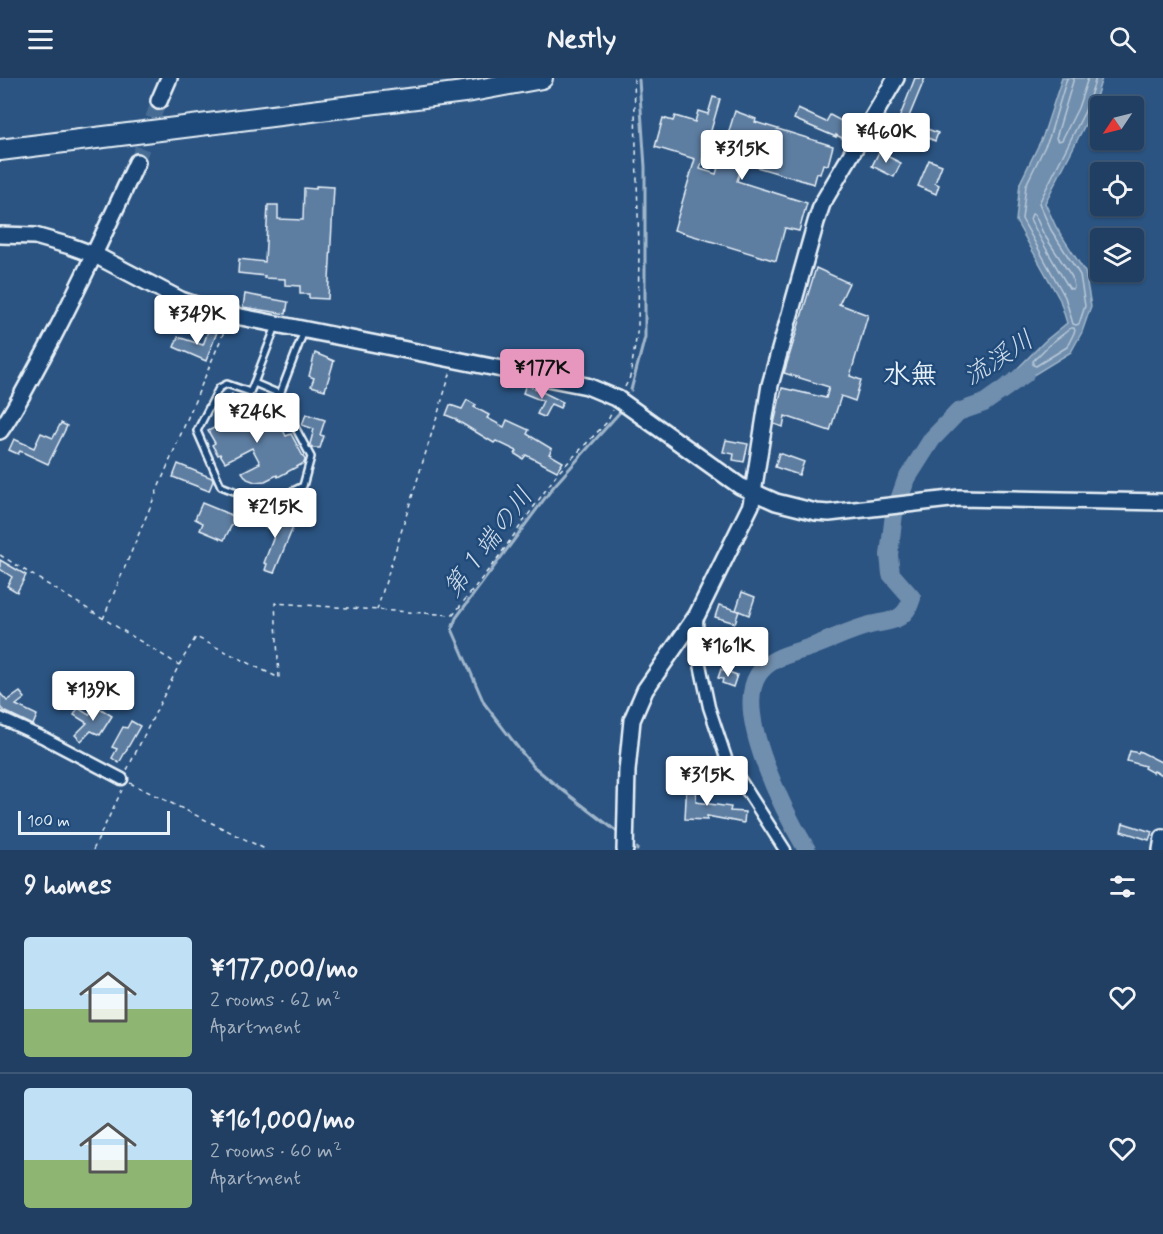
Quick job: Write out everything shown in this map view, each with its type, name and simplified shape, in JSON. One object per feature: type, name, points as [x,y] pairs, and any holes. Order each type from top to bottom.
[{"type":"highway","points":[[0,150],[472,91],[542,78]]},
{"type":"street","points":[[159,101],[169,78]]},
{"type":"street","points":[[625,850],[627,771],[632,720],[645,690],[697,615],[751,505],[770,385],[822,204],[896,78]]},
{"type":"street","points":[[1,428],[58,328],[95,255],[137,162]]},
{"type":"street","points":[[0,235],[15,234],[53,240],[95,255],[181,300],[216,312],[587,386],[618,399],[740,486],[776,502],[816,512],[829,513],[936,500],[1014,498],[1163,502]]},
{"type":"street","points":[[697,615],[698,655],[709,707],[726,758],[785,850]]},
{"type":"street","points":[[0,718],[124,780]]},
{"type":"street","points":[[1161,850],[1163,838]]},
{"type":"lane","points":[[277,324],[250,392],[227,384],[219,388],[197,431],[221,486],[267,504],[303,486],[311,457],[295,427],[281,421],[277,405],[305,330]]},
{"type":"lane","points":[[254,383],[280,394]]},
{"type":"path","points":[[93,850],[179,665],[196,637],[279,678],[276,603],[453,615],[497,559],[557,474],[607,422],[630,377],[638,327],[639,248],[634,78]]},
{"type":"path","points":[[103,619],[225,328],[234,315]]},
{"type":"path","points":[[377,610],[455,359]]},
{"type":"path","points":[[0,555],[179,665]]},
{"type":"path","points":[[124,780],[267,850]]},
{"type":"water","points":[[1062,78],[1102,78],[1096,96],[1090,96],[1090,115],[1045,203],[1056,227],[1085,272],[1091,306],[1082,332],[1071,352],[1007,391],[1008,378],[1045,341],[1067,323],[1060,300],[1016,221],[1020,183],[1043,136]]},
{"type":"building","points":[[915,78],[925,78],[908,119],[938,133],[935,141],[897,124]]},
{"type":"building","points":[[713,97],[720,99],[700,169],[716,174],[735,111],[756,119],[755,122],[833,146],[828,165],[823,164],[814,184],[743,163],[737,181],[807,203],[799,231],[785,228],[776,261],[674,230],[695,159],[655,147],[663,118],[673,121],[675,116],[695,122],[698,111],[708,114]]},
{"type":"building","points":[[798,109],[826,122],[830,115],[849,125],[842,138],[836,135],[836,137],[794,119]]},
{"type":"building","points":[[879,152],[901,163],[894,177],[872,166]]},
{"type":"building","points":[[929,160],[942,165],[935,183],[939,185],[936,194],[918,186]]},
{"type":"building","points":[[316,186],[334,187],[328,299],[309,298],[309,294],[300,294],[300,286],[285,285],[285,279],[238,273],[239,259],[265,262],[268,205],[278,205],[278,219],[303,220],[304,188],[316,189]]},
{"type":"building","points":[[816,268],[849,283],[839,304],[868,315],[850,376],[861,380],[855,401],[841,396],[830,431],[785,416],[783,427],[774,424],[782,388],[826,398],[829,387],[784,373]]},
{"type":"building","points":[[245,294],[288,302],[286,314],[243,307]]},
{"type":"building","points":[[209,329],[217,332],[206,361],[174,347],[178,337],[203,345]]},
{"type":"building","points":[[315,353],[334,361],[325,390],[311,386],[314,378],[309,376]]},
{"type":"building","points":[[526,384],[563,402],[560,408],[551,404],[544,417],[537,414],[543,401],[523,393]]},
{"type":"building","points":[[232,394],[242,413],[245,411],[249,419],[258,416],[268,418],[281,426],[286,436],[291,434],[305,460],[304,463],[278,477],[277,475],[265,481],[255,482],[247,479],[242,472],[260,463],[252,448],[225,462],[212,445],[215,443],[208,431],[235,417],[225,398]]},
{"type":"building","points":[[467,400],[476,405],[474,407],[489,415],[487,418],[504,427],[507,420],[529,430],[527,434],[552,449],[549,454],[563,462],[557,471],[526,455],[523,459],[515,454],[517,451],[496,441],[494,443],[446,415],[450,405],[462,409]]},
{"type":"building","points":[[306,414],[325,420],[320,435],[324,436],[320,448],[312,448],[310,444],[314,429],[302,425]]},
{"type":"building","points":[[61,423],[67,426],[48,464],[20,451],[18,454],[9,450],[14,439],[34,448],[41,433],[53,438]]},
{"type":"building","points":[[726,440],[748,444],[744,462],[733,460],[734,454],[723,452]]},
{"type":"building","points":[[779,453],[804,462],[799,475],[775,467]]},
{"type":"building","points":[[178,464],[212,478],[209,491],[173,477]]},
{"type":"building","points":[[202,503],[236,517],[224,540],[200,530],[203,523],[195,519]]},
{"type":"building","points":[[260,512],[294,525],[274,573],[265,570],[267,564],[264,563],[276,531],[255,523]]},
{"type":"building","points":[[0,560],[26,575],[17,592],[7,586],[12,577],[0,569]]},
{"type":"building","points":[[742,592],[755,597],[749,615],[736,610]]},
{"type":"building","points":[[719,605],[739,611],[735,623],[715,617]]},
{"type":"building","points":[[721,669],[737,675],[733,687],[722,683],[723,679],[718,678]]},
{"type":"building","points":[[20,692],[25,698],[16,705],[37,715],[33,725],[0,707],[0,693],[7,701]]},
{"type":"building","points":[[95,705],[112,716],[100,735],[91,731],[81,741],[75,735],[87,723],[74,715],[78,708],[89,715]]},
{"type":"building","points":[[131,721],[140,726],[119,763],[112,758],[117,749],[112,747],[123,727],[127,728]]},
{"type":"building","points":[[1130,751],[1138,753],[1139,751],[1163,763],[1163,775],[1154,771],[1153,773],[1144,768],[1145,766],[1127,761]]},
{"type":"building","points":[[687,779],[697,779],[696,802],[731,807],[730,811],[745,812],[744,823],[707,816],[707,820],[685,819]]},
{"type":"building","points":[[1123,823],[1152,832],[1149,840],[1121,831]]},
{"type":"waterway","name":"第１端の川","points":[[631,390],[645,337],[645,167],[639,80]]},
{"type":"waterway","name":"流渓川","points":[[807,850],[776,790],[757,738],[752,714],[752,692],[758,675],[776,659],[855,629],[891,621],[905,612],[912,598],[891,574],[889,555],[894,514],[906,480],[932,439],[958,412],[984,403],[1025,374]]},
{"type":"waterway","name":"第１端の川","points":[[620,412],[554,486],[456,618],[452,629],[484,703],[519,749],[533,766],[552,782],[620,834]]},
{"type":"tunnel","points":[[137,162],[159,101]]},
{"type":"district","name":"水無","points":[[910,375]]}]
